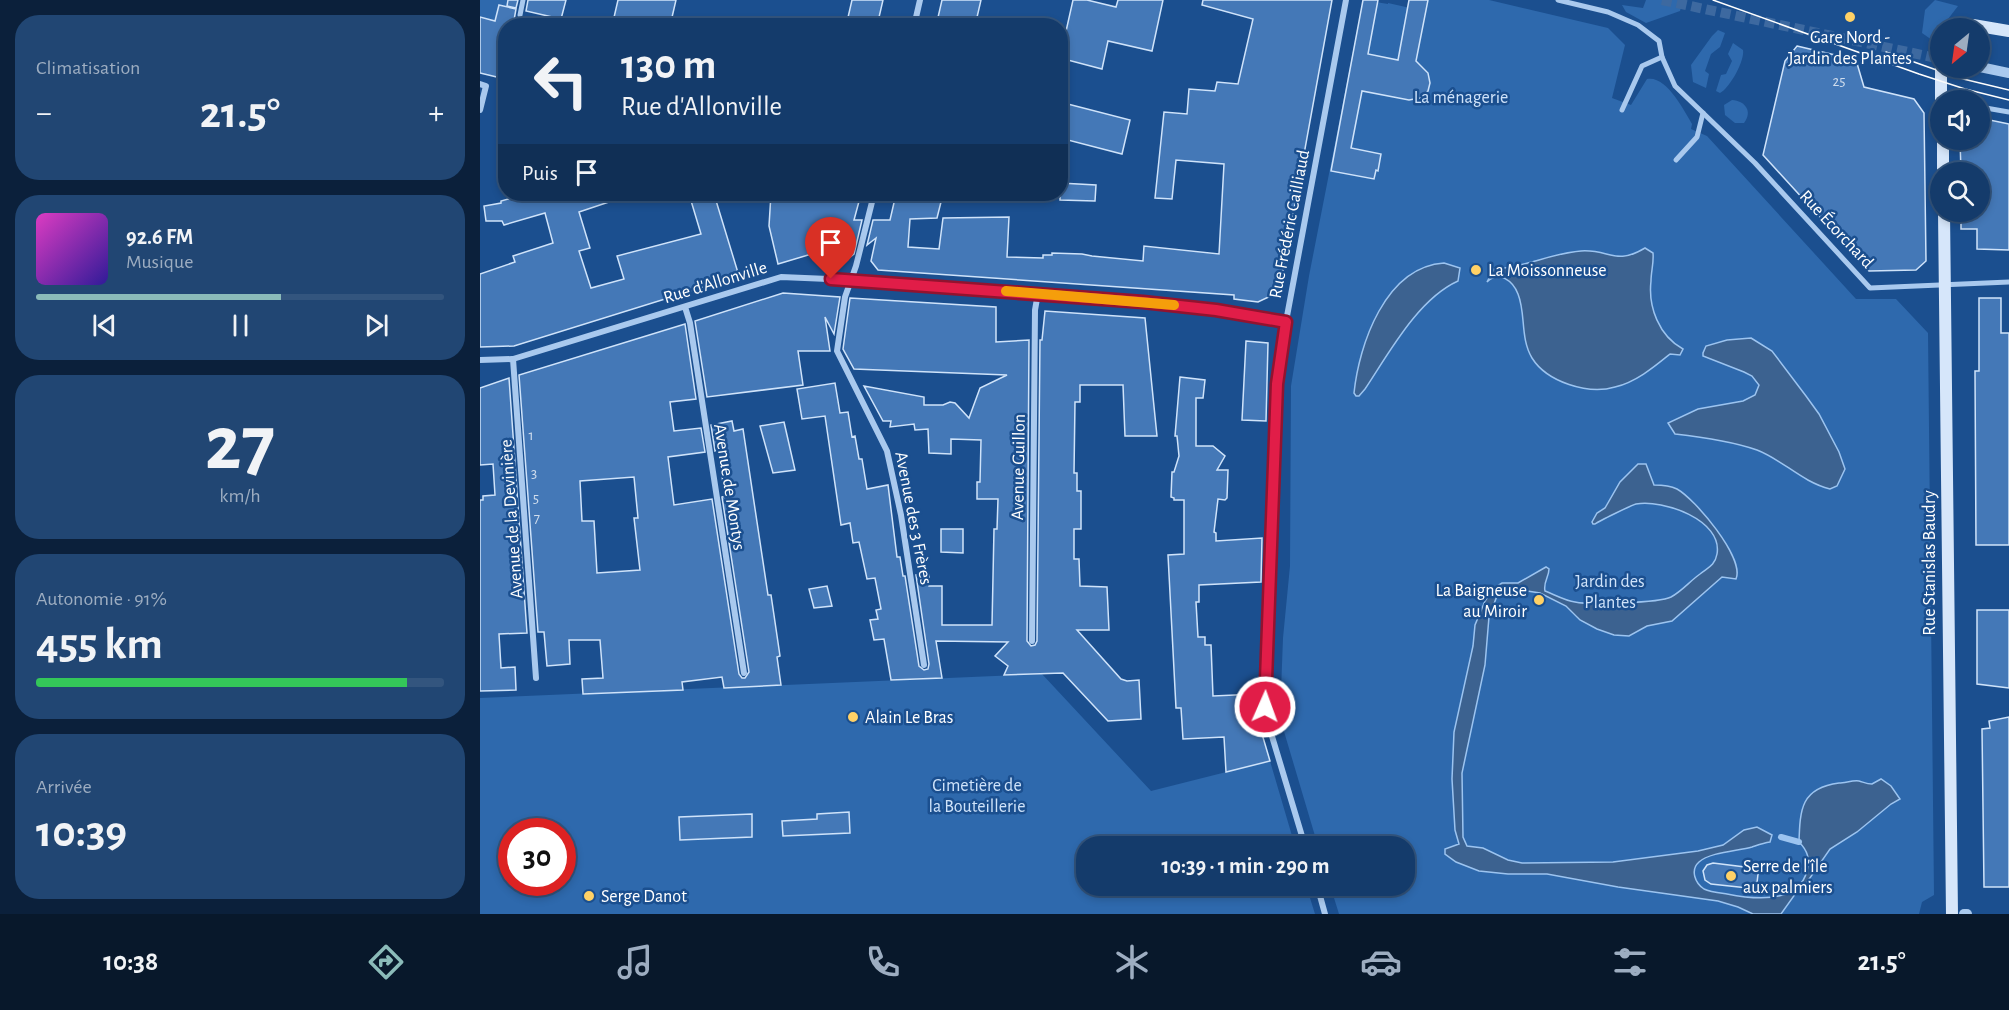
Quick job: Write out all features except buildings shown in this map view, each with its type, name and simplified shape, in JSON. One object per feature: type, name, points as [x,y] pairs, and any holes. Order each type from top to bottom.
[{"type":"main road","points":[[1990,28],[2009,31]]},
{"type":"main road","name":"Rue Stanislas Baudry","points":[[1944,222],[1952,914]]},
{"type":"street","points":[[520,15],[523,0]]},
{"type":"street","points":[[916,18],[920,0]]},
{"type":"street","name":"Rue Frédéric Cailliaud","points":[[1302,836],[1265,707],[1277,384],[1286,322],[1346,0]]},
{"type":"street","name":"Rue Écorchard","points":[[1558,0],[1608,12],[1638,25],[1659,41],[1662,57],[1675,86],[1755,163],[1870,288],[2009,282]]},
{"type":"street","points":[[1622,110],[1642,66],[1662,57]]},
{"type":"street","points":[[1990,69],[2009,73]]},
{"type":"street","points":[[480,84],[486,86],[480,110]]},
{"type":"street","points":[[1990,108],[2009,112]]},
{"type":"street","points":[[1676,160],[1697,137],[1703,113]]},
{"type":"street","name":"Avenue des 3 Frères","points":[[872,201],[852,280],[845,297],[837,351],[887,451],[901,516],[924,665]]},
{"type":"street","name":"Rue d'Allonville","points":[[480,360],[513,359],[782,277],[1038,293],[1154,303],[1216,310],[1286,322]]},
{"type":"street","name":"Avenue Guillon","points":[[1032,641],[1035,310],[1038,293]]},
{"type":"street","name":"Avenue de Montys","points":[[685,307],[690,323],[744,673]]},
{"type":"street","name":"Avenue de la Devinière","points":[[513,359],[536,678]]},
{"type":"street","points":[[1320,896],[1325,914]]},
{"type":"green space","points":[[480,0],[518,0],[514,18],[498,18],[498,21],[480,17]]},
{"type":"green space","name":"Jardin des Plantes","points":[[1363,0],[1419,10],[1422,0],[1489,0],[1608,28],[1625,45],[1612,98],[1631,105],[1647,79],[1661,82],[1674,95],[1692,124],[1691,129],[1707,136],[1856,299],[1896,299],[1928,333],[1934,895],[1922,902],[1919,914],[1339,914],[1333,896],[1415,896],[1415,836],[1315,836],[1280,718],[1283,638],[1290,566],[1291,386],[1309,276]]},
{"type":"green space","points":[[1646,0],[1683,0],[1680,11],[1646,23],[1626,12],[1622,5],[1643,8]]},
{"type":"green space","points":[[1935,0],[1958,6],[1949,18],[1930,18],[1930,39],[1922,33],[1925,10]]},
{"type":"green space","points":[[1718,30],[1725,33],[1720,47],[1711,54],[1705,71],[1709,74],[1706,88],[1693,82],[1691,65]]},
{"type":"green space","points":[[1733,43],[1743,50],[1742,60],[1732,80],[1720,93],[1716,91],[1721,75],[1726,74],[1732,61],[1728,54]]},
{"type":"green space","points":[[1732,100],[1741,102],[1746,107],[1748,114],[1744,123],[1735,123],[1725,115],[1724,105]]},
{"type":"green space","name":"Cimetière de la Bouteillerie","points":[[1042,674],[1151,791],[1270,761],[1292,836],[1076,836],[1076,896],[1309,896],[1315,914],[480,914],[480,698]]},
{"type":"shaded area","points":[[1645,248],[1653,253],[1651,301],[1653,311],[1667,337],[1683,349],[1680,355],[1670,354],[1637,378],[1615,387],[1581,388],[1548,374],[1532,358],[1528,350],[1522,310],[1516,289],[1509,281],[1501,277],[1487,282],[1494,269],[1516,266],[1570,252],[1591,251],[1626,256]]},
{"type":"shaded area","points":[[1444,263],[1460,268],[1458,281],[1430,300],[1417,314],[1394,344],[1365,389],[1359,396],[1356,396],[1354,393],[1357,374],[1369,332],[1391,293],[1406,278],[1423,268]]},
{"type":"shaded area","points":[[1751,338],[1772,351],[1819,414],[1839,452],[1845,469],[1837,486],[1830,489],[1820,486],[1757,450],[1727,442],[1675,434],[1668,423],[1698,409],[1743,401],[1755,395],[1759,385],[1752,376],[1703,356],[1706,346],[1727,340]]},
{"type":"shaded area","points":[[1638,464],[1646,464],[1654,485],[1677,489],[1706,516],[1733,557],[1737,570],[1736,579],[1722,577],[1672,621],[1647,626],[1629,636],[1614,635],[1597,629],[1580,620],[1566,606],[1540,593],[1520,590],[1497,596],[1489,617],[1485,665],[1462,773],[1463,837],[1467,846],[1483,848],[1508,860],[1522,863],[1613,862],[1698,851],[1723,845],[1744,830],[1757,827],[1772,835],[1770,842],[1704,859],[1696,865],[1694,872],[1696,880],[1709,891],[1749,897],[1773,897],[1794,890],[1802,882],[1807,871],[1808,859],[1799,842],[1799,830],[1802,810],[1810,795],[1826,786],[1854,781],[1872,784],[1881,779],[1891,786],[1900,799],[1857,832],[1830,849],[1803,888],[1798,890],[1781,914],[1753,914],[1718,901],[1547,874],[1479,871],[1456,862],[1445,854],[1445,849],[1459,844],[1455,830],[1452,779],[1454,732],[1473,646],[1475,625],[1485,601],[1494,588],[1502,583],[1518,583],[1546,567],[1549,569],[1545,591],[1568,600],[1583,603],[1653,601],[1675,595],[1714,561],[1717,554],[1716,542],[1711,531],[1689,514],[1675,509],[1647,503],[1636,504],[1593,524],[1597,513],[1605,508],[1620,482]]},
{"type":"waterway","points":[[1781,837],[1799,842]]},
{"type":"tunnel","points":[[1662,0],[1930,57]]},
{"type":"tram line","points":[[1713,0],[1919,74],[2009,100]]},
{"type":"tram line","points":[[1886,52],[1959,78],[2009,90]]},
{"type":"slow traffic","points":[[1006,291],[1174,305]]},
{"type":"place","name":"Gare Nord - Jardin des Plantes","points":[[1850,17]]},
{"type":"place","name":"La Moissonneuse","points":[[1476,270]]},
{"type":"place","name":"La Baigneuse au Miroir","points":[[1539,600]]},
{"type":"place","name":"Alain Le Bras","points":[[853,717]]},
{"type":"place","name":"Serre de l'île aux palmiers","points":[[1731,876]]},
{"type":"place","name":"Serge Danot","points":[[589,896]]},
{"type":"route","points":[[831,279],[1143,302],[1216,310],[1286,322],[1277,384],[1265,707]]},
{"type":"park label","name":"La ménagerie","points":[[1461,97]]}]
